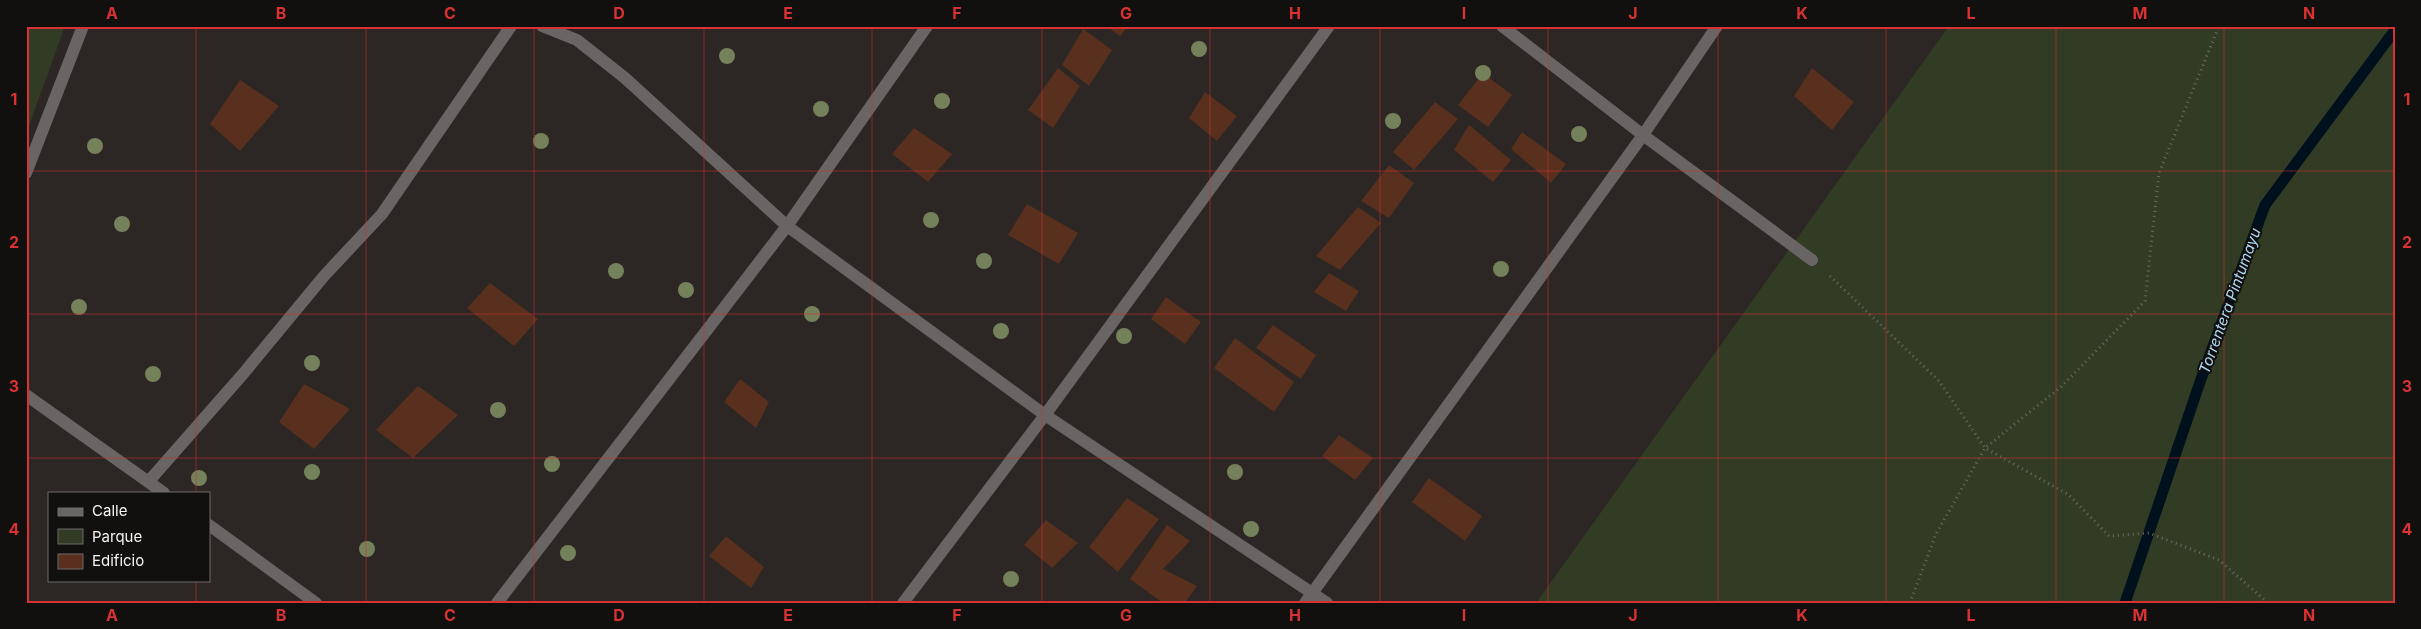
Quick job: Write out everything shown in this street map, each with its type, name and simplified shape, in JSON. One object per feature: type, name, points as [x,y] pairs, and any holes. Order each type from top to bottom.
[{"type":"street","points":[[26,172],[83,26]]},
{"type":"street","points":[[149,481],[243,374],[324,276],[382,214],[511,26]]},
{"type":"street","points":[[542,26],[577,40],[625,78],[787,226],[1045,415],[1234,542],[1309,597],[1327,603]]},
{"type":"street","points":[[497,603],[787,226],[927,26]]},
{"type":"street","points":[[903,603],[1045,415],[1329,26]]},
{"type":"street","points":[[1502,26],[1812,260]]},
{"type":"street","points":[[1309,597],[1643,134],[1717,26]]},
{"type":"street","points":[[26,395],[163,492]]},
{"type":"street","points":[[210,526],[316,603]]},
{"type":"path","points":[[1910,603],[1936,534],[1985,448],[2062,386],[2145,301],[2159,173],[2219,26]]},
{"type":"path","points":[[1812,260],[1939,381],[1985,448],[2069,496],[2108,536],[2149,533],[2219,560],[2268,603]]},
{"type":"green space","points":[[26,26],[65,26],[26,134]]},
{"type":"green space","points":[[1949,26],[2395,26],[2395,603],[1536,603]]},
{"type":"building","points":[[1106,26],[1128,26],[1120,36]]},
{"type":"building","points":[[1083,29],[1112,50],[1089,86],[1062,65]]},
{"type":"building","points":[[1058,68],[1080,86],[1053,128],[1028,110]]},
{"type":"building","points":[[1812,68],[1854,102],[1832,130],[1794,96]]},
{"type":"building","points":[[1483,73],[1512,95],[1488,127],[1458,105]]},
{"type":"building","points":[[240,80],[279,106],[240,151],[210,124]]},
{"type":"building","points":[[1205,92],[1237,116],[1217,141],[1189,118]]},
{"type":"building","points":[[1435,102],[1458,119],[1414,170],[1393,152]]},
{"type":"building","points":[[1469,125],[1511,160],[1493,182],[1454,150]]},
{"type":"building","points":[[914,128],[952,154],[928,182],[892,154]]},
{"type":"building","points":[[1522,132],[1566,164],[1551,183],[1511,149]]},
{"type":"building","points":[[1389,165],[1414,183],[1389,218],[1361,201]]},
{"type":"building","points":[[1027,204],[1078,233],[1059,264],[1008,235]]},
{"type":"building","points":[[1358,207],[1381,223],[1340,270],[1316,256]]},
{"type":"building","points":[[1329,273],[1359,291],[1346,311],[1314,292]]},
{"type":"building","points":[[490,283],[538,319],[514,346],[467,308]]},
{"type":"building","points":[[1166,297],[1201,322],[1185,344],[1151,319]]},
{"type":"building","points":[[1273,325],[1316,355],[1301,379],[1256,348]]},
{"type":"building","points":[[1235,338],[1294,382],[1274,412],[1214,368]]},
{"type":"building","points":[[740,379],[769,402],[756,428],[724,402]]},
{"type":"building","points":[[304,384],[350,409],[314,449],[279,422]]},
{"type":"building","points":[[418,386],[458,415],[413,458],[376,430]]},
{"type":"building","points":[[1339,435],[1373,458],[1355,480],[1322,456]]},
{"type":"building","points":[[1429,478],[1482,516],[1465,541],[1412,502]]},
{"type":"building","points":[[1127,498],[1159,519],[1118,572],[1089,547]]},
{"type":"building","points":[[1046,520],[1078,543],[1052,568],[1024,545]]},
{"type":"building","points":[[1167,525],[1190,541],[1163,569],[1197,586],[1185,603],[1163,603],[1130,579]]},
{"type":"building","points":[[726,536],[764,567],[751,588],[709,556]]},
{"type":"waterway","name":"Torrentera Pintumayu","points":[[2125,603],[2201,379],[2265,205],[2395,30]]}]
